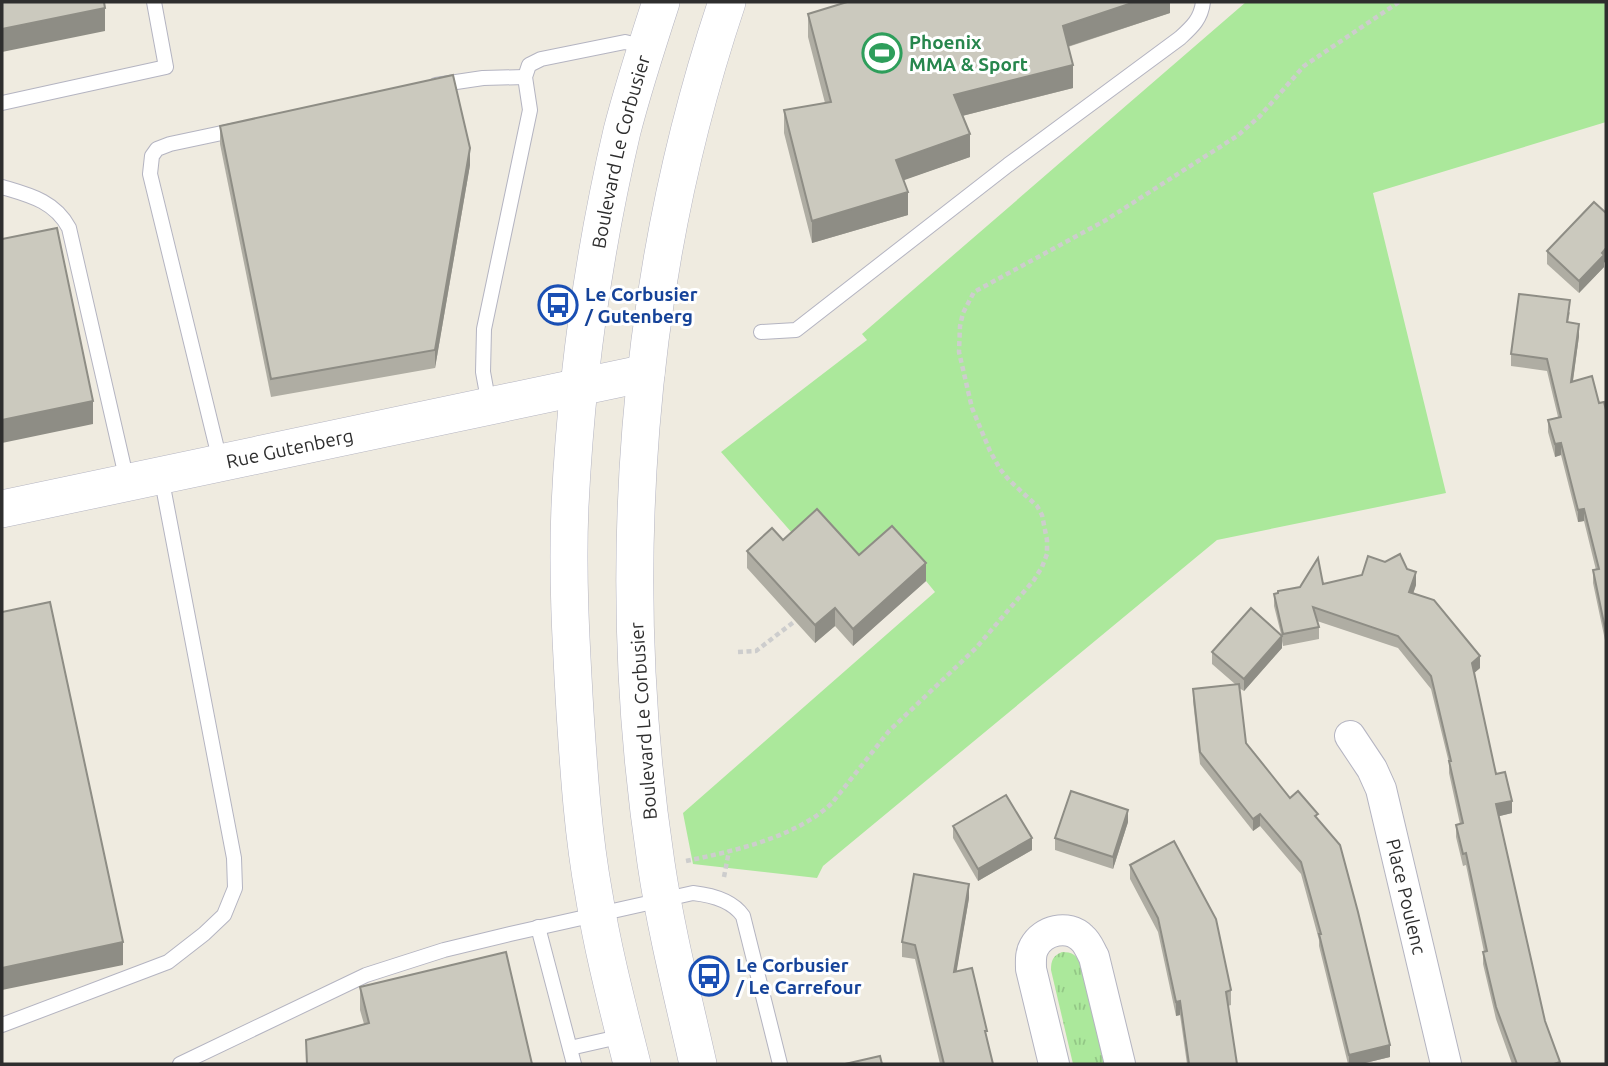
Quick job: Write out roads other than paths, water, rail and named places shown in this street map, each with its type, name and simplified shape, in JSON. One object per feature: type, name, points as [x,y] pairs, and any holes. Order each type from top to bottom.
[{"type":"street","name":"Boulevard Le Corbusier","points":[[628,1050],[597,915],[579,772],[571,640],[570,508],[585,328],[605,211],[623,129],[661,2]]},
{"type":"street","name":"Boulevard Le Corbusier","points":[[698,1064],[662,899],[642,752],[637,680],[636,519],[646,373],[665,245],[700,88],[727,2]]},
{"type":"street","points":[[578,388],[646,373]]},
{"type":"street","name":"Rue Gutenberg","points":[[2,509],[578,388]]},
{"type":"street","name":"Place Poulenc","points":[[1350,736],[1372,769],[1381,789],[1446,1064]]},
{"type":"street","points":[[1054,1064],[1031,970],[1031,957],[1040,939],[1049,933],[1068,929],[1081,936],[1094,957],[1120,1064]]},
{"type":"lane","points":[[2,103],[166,67],[154,2]]},
{"type":"lane","points":[[761,332],[796,330],[1008,165],[1180,38],[1195,24],[1202,12],[1203,2]]},
{"type":"lane","points":[[489,406],[483,372],[484,330],[530,110],[525,77],[529,65],[541,59],[625,42],[646,47]]},
{"type":"lane","points":[[423,88],[483,78],[525,77]]},
{"type":"lane","points":[[220,462],[150,174],[150,164],[157,149],[170,144],[250,127]]},
{"type":"lane","points":[[2,187],[32,196],[50,205],[69,228],[144,479],[234,858],[235,888],[224,915],[168,962],[2,1025]]},
{"type":"lane","points":[[180,1064],[366,975],[444,950],[693,893],[727,902],[743,916],[780,1064]]},
{"type":"lane","points":[[538,927],[574,1064]]},
{"type":"lane","points":[[570,1048],[628,1050]]},
{"type":"place","name":"Phoenix MMA & Sport","points":[[882,53]]},
{"type":"place","name":"Le Corbusier / Gutenberg","points":[[558,305]]},
{"type":"place","name":"Le Corbusier / Le Carrefour","points":[[709,976]]}]
